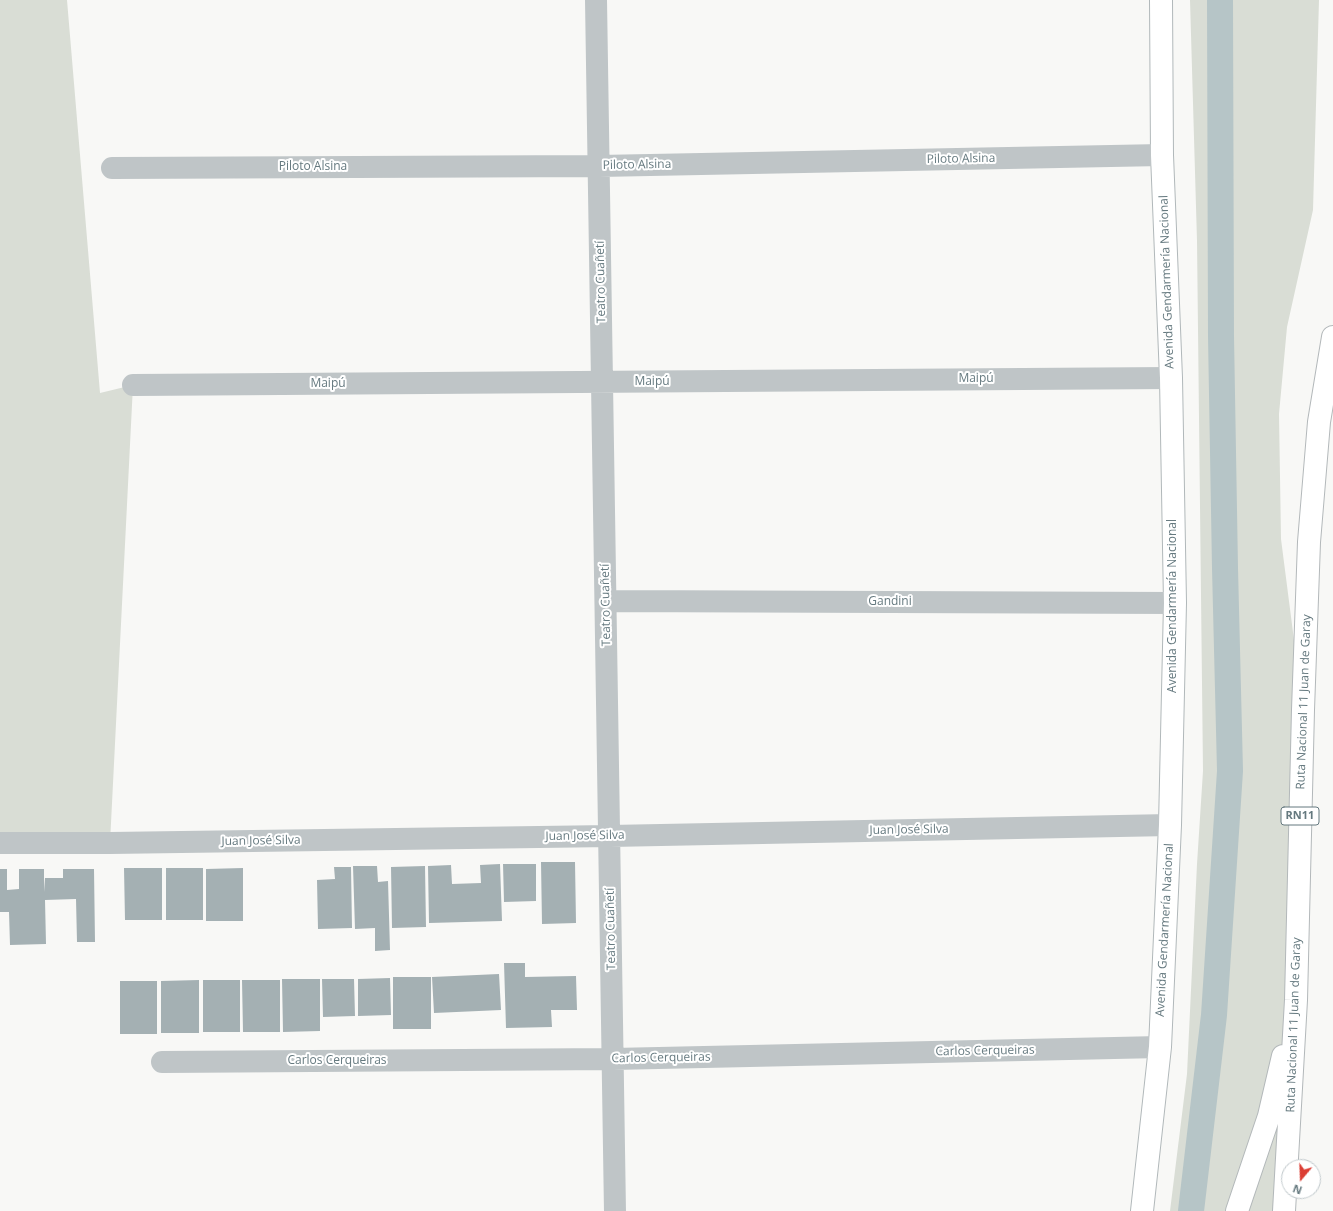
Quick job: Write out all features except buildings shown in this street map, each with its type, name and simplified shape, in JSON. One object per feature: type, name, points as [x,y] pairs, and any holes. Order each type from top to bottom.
[{"type":"main road","name":"Avenida Gendarmería Nacional","points":[[1142,1211],[1160,1047],[1170,824],[1175,603],[1171,378],[1162,155],[1161,0]]},
{"type":"main road","name":"Ruta Nacional 11 Juan de Garay","points":[[1284,1211],[1296,1000],[1303,710],[1309,542],[1319,422],[1333,337]]},
{"type":"main road","points":[[1237,1211],[1268,1116],[1296,1000]]},
{"type":"street","name":"Teatro Cuañetí","points":[[596,0],[615,1211]]},
{"type":"street","name":"Piloto Alsina","points":[[112,168],[599,166],[1162,155]]},
{"type":"street","name":"Maipú","points":[[133,385],[1171,378]]},
{"type":"street","name":"Gandini","points":[[606,601],[1175,603]]},
{"type":"street","name":"Juan José Silva","points":[[0,843],[110,843],[610,836],[1170,824]]},
{"type":"street","name":"Carlos Cerqueiras","points":[[162,1062],[613,1059],[1160,1047]]},
{"type":"shaded area","points":[[0,0],[67,0],[100,393],[133,385],[110,843],[0,843]]},
{"type":"shaded area","points":[[1190,0],[1319,0],[1313,210],[1287,327],[1279,414],[1281,539],[1303,710],[1286,1159],[1281,1159],[1281,1199],[1284,1199],[1284,1211],[1170,1211],[1187,1074],[1203,771],[1197,241]]},
{"type":"waterway","points":[[1191,1211],[1214,1015],[1230,771],[1221,336],[1220,0]]}]
